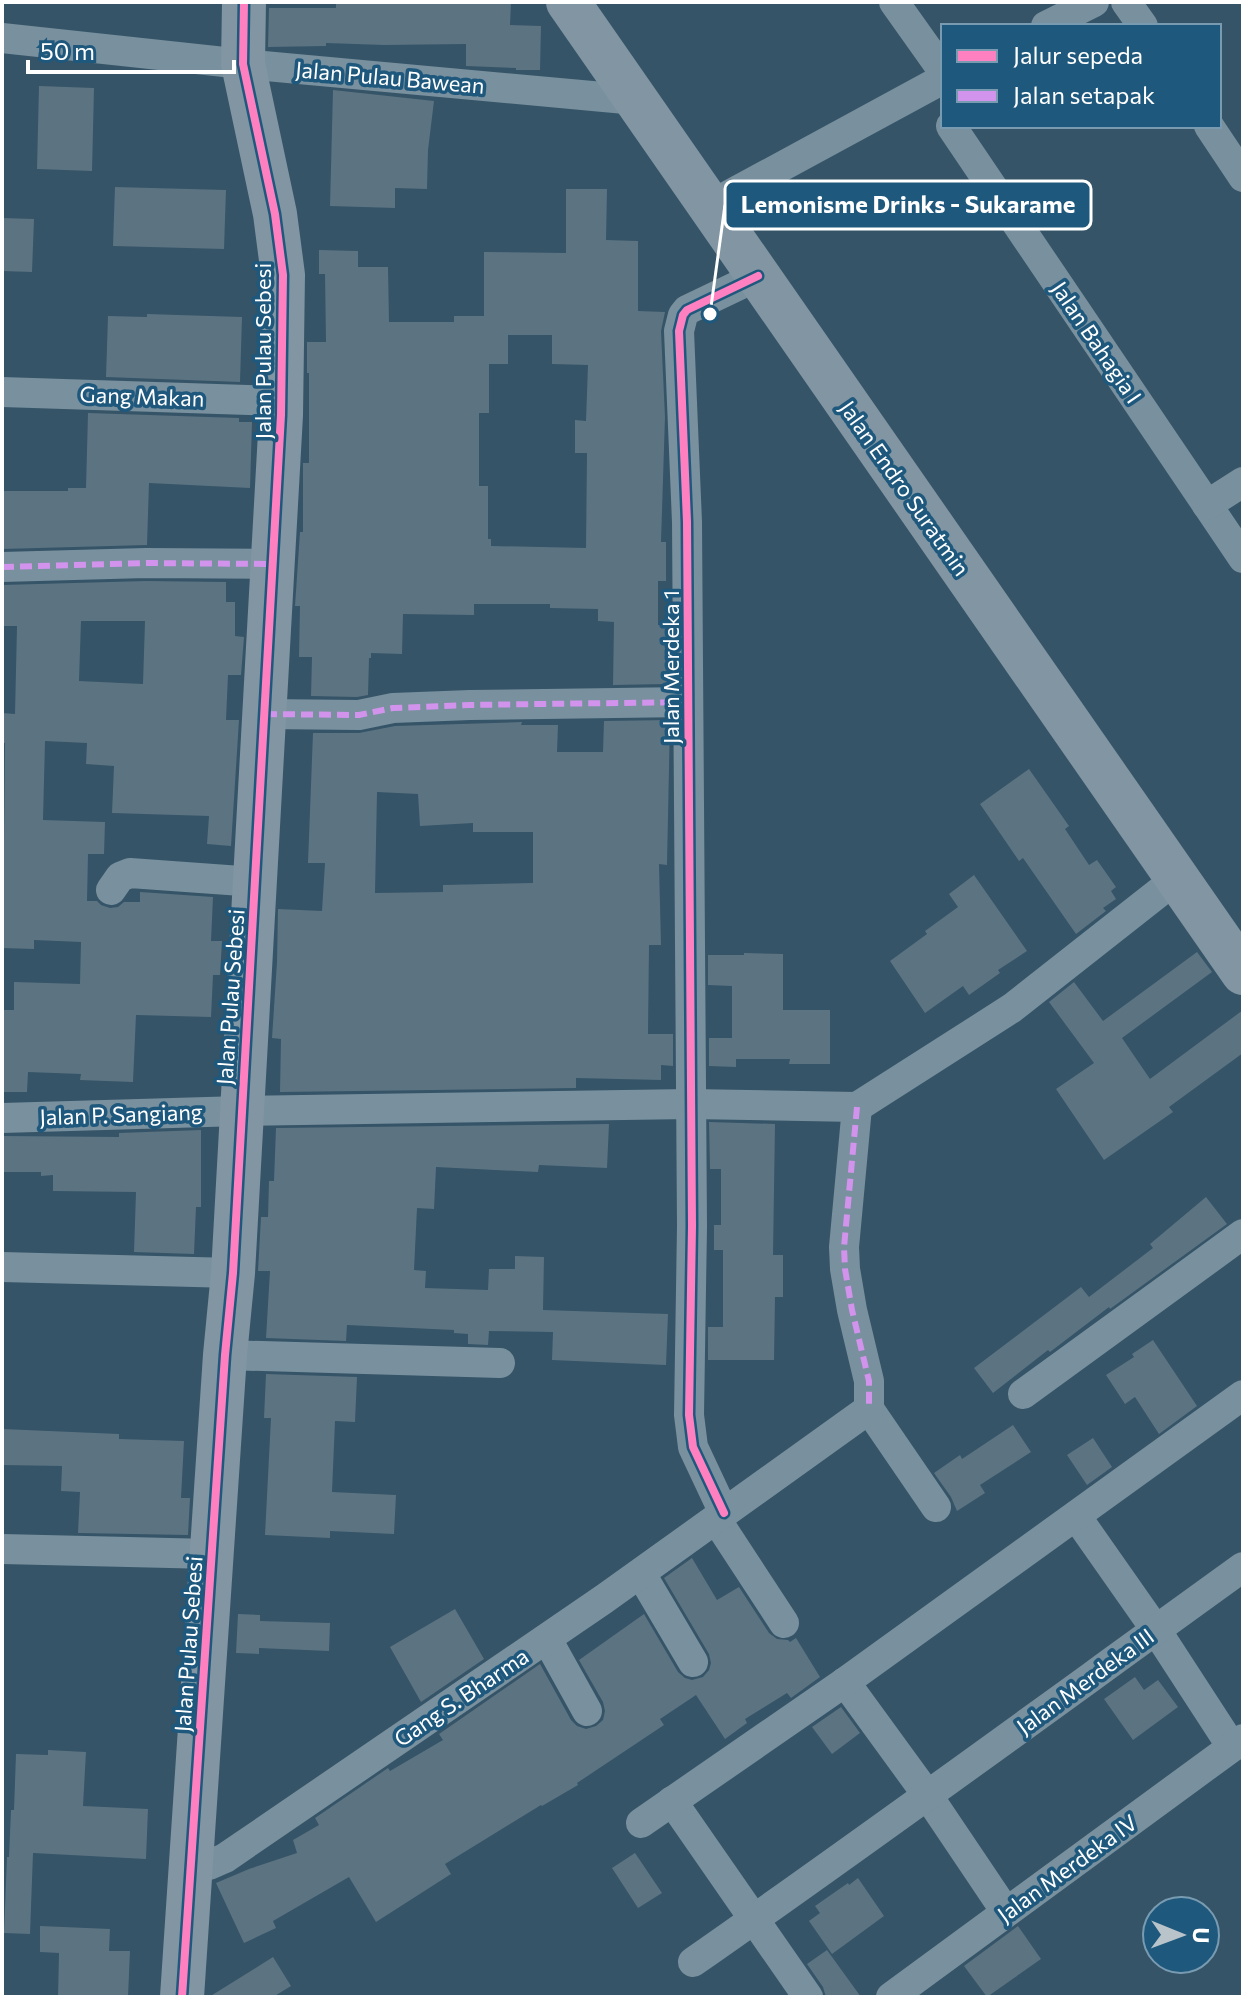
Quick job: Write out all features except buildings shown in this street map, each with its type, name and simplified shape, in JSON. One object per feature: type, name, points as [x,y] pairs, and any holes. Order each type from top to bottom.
[{"type":"street","name":"Jalan Pulau Sebesi","points":[[182,1997],[233,1273],[281,401],[283,275],[280,244],[243,64],[244,2]]},
{"type":"street","name":"Jalan Endro Suratmin","points":[[568,2],[1243,973]]},
{"type":"street","points":[[894,2],[937,80],[941,103]]},
{"type":"street","points":[[1050,24],[1094,2]]},
{"type":"street","points":[[1126,2],[1142,24]]},
{"type":"street","name":"Jalan Pulau Bawean","points":[[2,38],[243,64],[636,100]]},
{"type":"street","points":[[709,206],[937,80]]},
{"type":"street","name":"Jalan Bahagia I","points":[[952,128],[1243,558]]},
{"type":"street","points":[[1210,128],[1243,177]]},
{"type":"street","name":"Jalan Merdeka 1","points":[[758,276],[694,306],[683,315],[680,323],[687,522],[692,1226],[690,1430],[693,1447],[720,1516],[784,1623]]},
{"type":"street","name":"Gang Makan","points":[[2,392],[281,401]]},
{"type":"street","points":[[1207,505],[1243,482]]},
{"type":"street","points":[[2,567],[146,563],[273,564]]},
{"type":"street","points":[[265,714],[359,715],[393,708],[688,702]]},
{"type":"street","points":[[111,890],[120,877],[130,873],[256,882]]},
{"type":"street","points":[[241,1111],[690,1104],[857,1107],[1012,1008],[1176,879]]},
{"type":"street","points":[[857,1107],[845,1258],[852,1310],[869,1381],[869,1409],[936,1507]]},
{"type":"street","name":"Jalan P. Sangiang","points":[[2,1118],[241,1111]]},
{"type":"street","points":[[1023,1394],[1243,1234]]},
{"type":"street","points":[[2,1267],[233,1273]]},
{"type":"street","points":[[225,1355],[500,1363]]},
{"type":"street","points":[[641,1823],[845,1682],[1243,1395]]},
{"type":"street","name":"Gang S. Bharma","points":[[191,1866],[209,1865],[225,1858],[641,1574],[869,1409]]},
{"type":"street","points":[[1076,1516],[1238,1743]]},
{"type":"street","points":[[2,1549],[212,1554]]},
{"type":"street","name":"Jalan Merdeka III","points":[[693,1962],[1243,1567]]},
{"type":"street","points":[[641,1574],[693,1662]]},
{"type":"street","points":[[547,1639],[587,1711]]},
{"type":"street","points":[[845,1682],[928,1796],[1006,1912]]},
{"type":"street","name":"Jalan Merdeka IV","points":[[891,1997],[1238,1743]]},
{"type":"street","points":[[672,1801],[808,1997]]},
{"type":"marked path","points":[[2,567],[146,563],[273,564]]},
{"type":"marked path","points":[[265,714],[359,715],[393,708],[688,702]]},
{"type":"marked path","points":[[857,1107],[844,1247],[852,1310],[869,1381],[869,1409]]},
{"type":"cycle path","points":[[182,1997],[233,1273],[281,415],[283,275],[275,214],[243,64],[244,2]]},
{"type":"cycle path","points":[[724,1513],[693,1447],[689,1415],[692,1226],[687,522],[679,331],[687,310],[758,276]]},
{"type":"place","name":"Lemonisme Drinks - Sukarame","points":[[710,314]]}]
